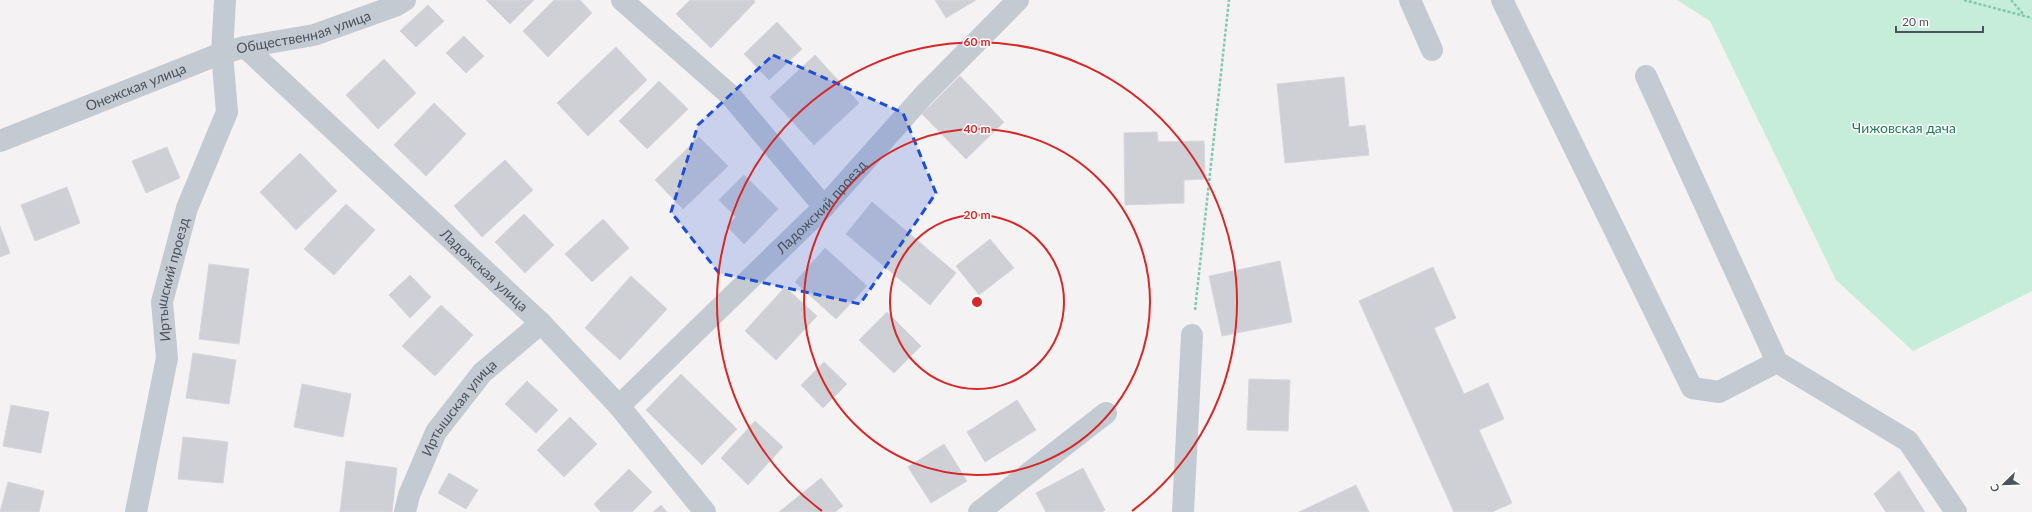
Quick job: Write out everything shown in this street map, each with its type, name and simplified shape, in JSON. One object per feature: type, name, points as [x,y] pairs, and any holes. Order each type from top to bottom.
[{"type":"street","points":[[222,53],[225,0]]},
{"type":"street","name":"Общественная улица","points":[[222,53],[245,47],[314,35],[395,6],[405,0]]},
{"type":"street","points":[[622,0],[730,95],[824,207]]},
{"type":"street","name":"Ладожский проезд","points":[[618,406],[824,207],[924,95],[1018,0]]},
{"type":"street","points":[[1410,0],[1432,50]]},
{"type":"street","points":[[1502,0],[1692,388],[1719,392],[1777,362]]},
{"type":"street","name":"Ладожская улица","points":[[245,47],[541,323],[618,406],[706,512]]},
{"type":"street","name":"Онежская улица","points":[[0,141],[222,53]]},
{"type":"street","name":"Иртышский проезд","points":[[136,512],[167,358],[162,302],[187,208],[227,112],[222,53]]},
{"type":"street","points":[[1646,76],[1777,362],[1908,441],[1956,512]]},
{"type":"street","name":"Иртышская улица","points":[[405,512],[409,495],[436,432],[482,373],[541,323]]},
{"type":"street","points":[[1183,512],[1192,335]]},
{"type":"street","points":[[979,512],[1106,413]]},
{"type":"path","points":[[1192,335],[1229,0]]},
{"type":"path","points":[[1964,0],[2031,17]]},
{"type":"path","points":[[2011,0],[2024,16]]},
{"type":"highlighted area","points":[[773,55],[903,113],[936,193],[860,304],[719,273],[671,212],[698,125]]},
{"type":"green space","name":"Чижовская дача","points":[[1677,0],[2032,0],[2032,291],[1913,351],[1836,280],[1710,21]]},
{"type":"building","points":[[486,0],[534,0],[510,24]]},
{"type":"building","points":[[554,0],[580,0],[592,13],[548,57],[523,31]]},
{"type":"building","points":[[690,0],[754,0],[755,2],[711,48],[676,14]]},
{"type":"building","points":[[935,0],[976,0],[946,18]]},
{"type":"building","points":[[428,5],[444,21],[416,47],[400,31]]},
{"type":"building","points":[[777,22],[802,49],[769,80],[744,54]]},
{"type":"building","points":[[464,36],[484,56],[466,73],[446,53]]},
{"type":"building","points":[[616,47],[647,80],[588,136],[557,103]]},
{"type":"building","points":[[815,55],[859,103],[814,145],[770,97]]},
{"type":"building","points":[[384,59],[416,93],[378,129],[346,95]]},
{"type":"building","points":[[960,76],[1004,122],[966,159],[922,114]]},
{"type":"building","points":[[1344,77],[1349,127],[1365,125],[1369,155],[1285,163],[1277,84]]},
{"type":"building","points":[[659,81],[688,109],[647,149],[619,121]]},
{"type":"building","points":[[434,103],[466,134],[426,176],[394,145]]},
{"type":"building","points":[[1157,132],[1158,142],[1204,141],[1205,179],[1184,180],[1184,203],[1125,205],[1124,133]]},
{"type":"building","points":[[699,137],[728,166],[683,209],[655,180]]},
{"type":"building","points":[[167,147],[180,178],[146,193],[132,161]]},
{"type":"building","points":[[300,153],[337,191],[296,230],[260,192]]},
{"type":"building","points":[[505,160],[533,190],[482,237],[454,206]]},
{"type":"building","points":[[744,175],[778,209],[744,244],[727,226],[736,217],[719,200]]},
{"type":"building","points":[[67,187],[80,223],[35,241],[21,205]]},
{"type":"building","points":[[872,202],[956,273],[930,305],[846,234]]},
{"type":"building","points":[[346,204],[375,230],[334,275],[304,249]]},
{"type":"building","points":[[524,214],[554,245],[525,273],[495,242]]},
{"type":"building","points":[[603,219],[629,248],[592,282],[565,254]]},
{"type":"building","points":[[0,226],[10,253],[0,257]]},
{"type":"building","points":[[990,239],[1014,268],[979,295],[956,266]]},
{"type":"building","points":[[825,248],[867,286],[836,319],[795,282]]},
{"type":"building","points":[[1280,261],[1292,322],[1222,336],[1209,276]]},
{"type":"building","points":[[209,264],[249,269],[239,344],[199,339]]},
{"type":"building","points":[[1433,267],[1456,318],[1434,328],[1464,394],[1488,383],[1504,419],[1479,430],[1512,503],[1492,512],[1454,512],[1359,301]]},
{"type":"building","points":[[410,275],[431,297],[410,318],[389,295]]},
{"type":"building","points":[[631,276],[667,309],[620,360],[585,328]]},
{"type":"building","points":[[785,287],[817,316],[776,360],[745,331]]},
{"type":"building","points":[[441,305],[473,335],[435,376],[402,346]]},
{"type":"building","points":[[887,312],[921,346],[894,373],[859,340]]},
{"type":"building","points":[[193,353],[236,360],[229,404],[186,398]]},
{"type":"building","points":[[824,362],[847,384],[823,408],[801,385]]},
{"type":"building","points":[[681,374],[737,429],[702,465],[646,410]]},
{"type":"building","points":[[1249,379],[1290,380],[1288,431],[1247,430]]},
{"type":"building","points":[[527,381],[558,410],[536,433],[505,404]]},
{"type":"building","points":[[302,384],[351,394],[343,437],[294,427]]},
{"type":"building","points":[[1017,400],[1036,430],[985,462],[967,432]]},
{"type":"building","points":[[11,405],[49,412],[41,453],[3,446]]},
{"type":"building","points":[[570,417],[597,444],[564,477],[537,450]]},
{"type":"building","points":[[755,421],[783,447],[748,485],[721,458]]},
{"type":"building","points":[[183,437],[228,442],[223,483],[178,479]]},
{"type":"building","points":[[944,444],[967,481],[931,503],[908,467]]},
{"type":"building","points":[[346,461],[397,468],[392,512],[340,512]]},
{"type":"building","points":[[1083,468],[1105,510],[1102,512],[1046,512],[1036,493]]},
{"type":"building","points":[[629,469],[652,492],[632,512],[601,512],[594,504]]},
{"type":"building","points":[[1899,471],[1925,512],[1886,512],[1874,494]]},
{"type":"building","points":[[449,473],[478,490],[466,509],[438,493]]},
{"type":"building","points":[[821,478],[843,506],[835,512],[779,512]]},
{"type":"building","points":[[8,482],[44,491],[39,512],[0,512]]},
{"type":"building","points":[[1356,485],[1369,512],[1299,512]]},
{"type":"building","points":[[661,505],[667,512],[653,512]]}]
